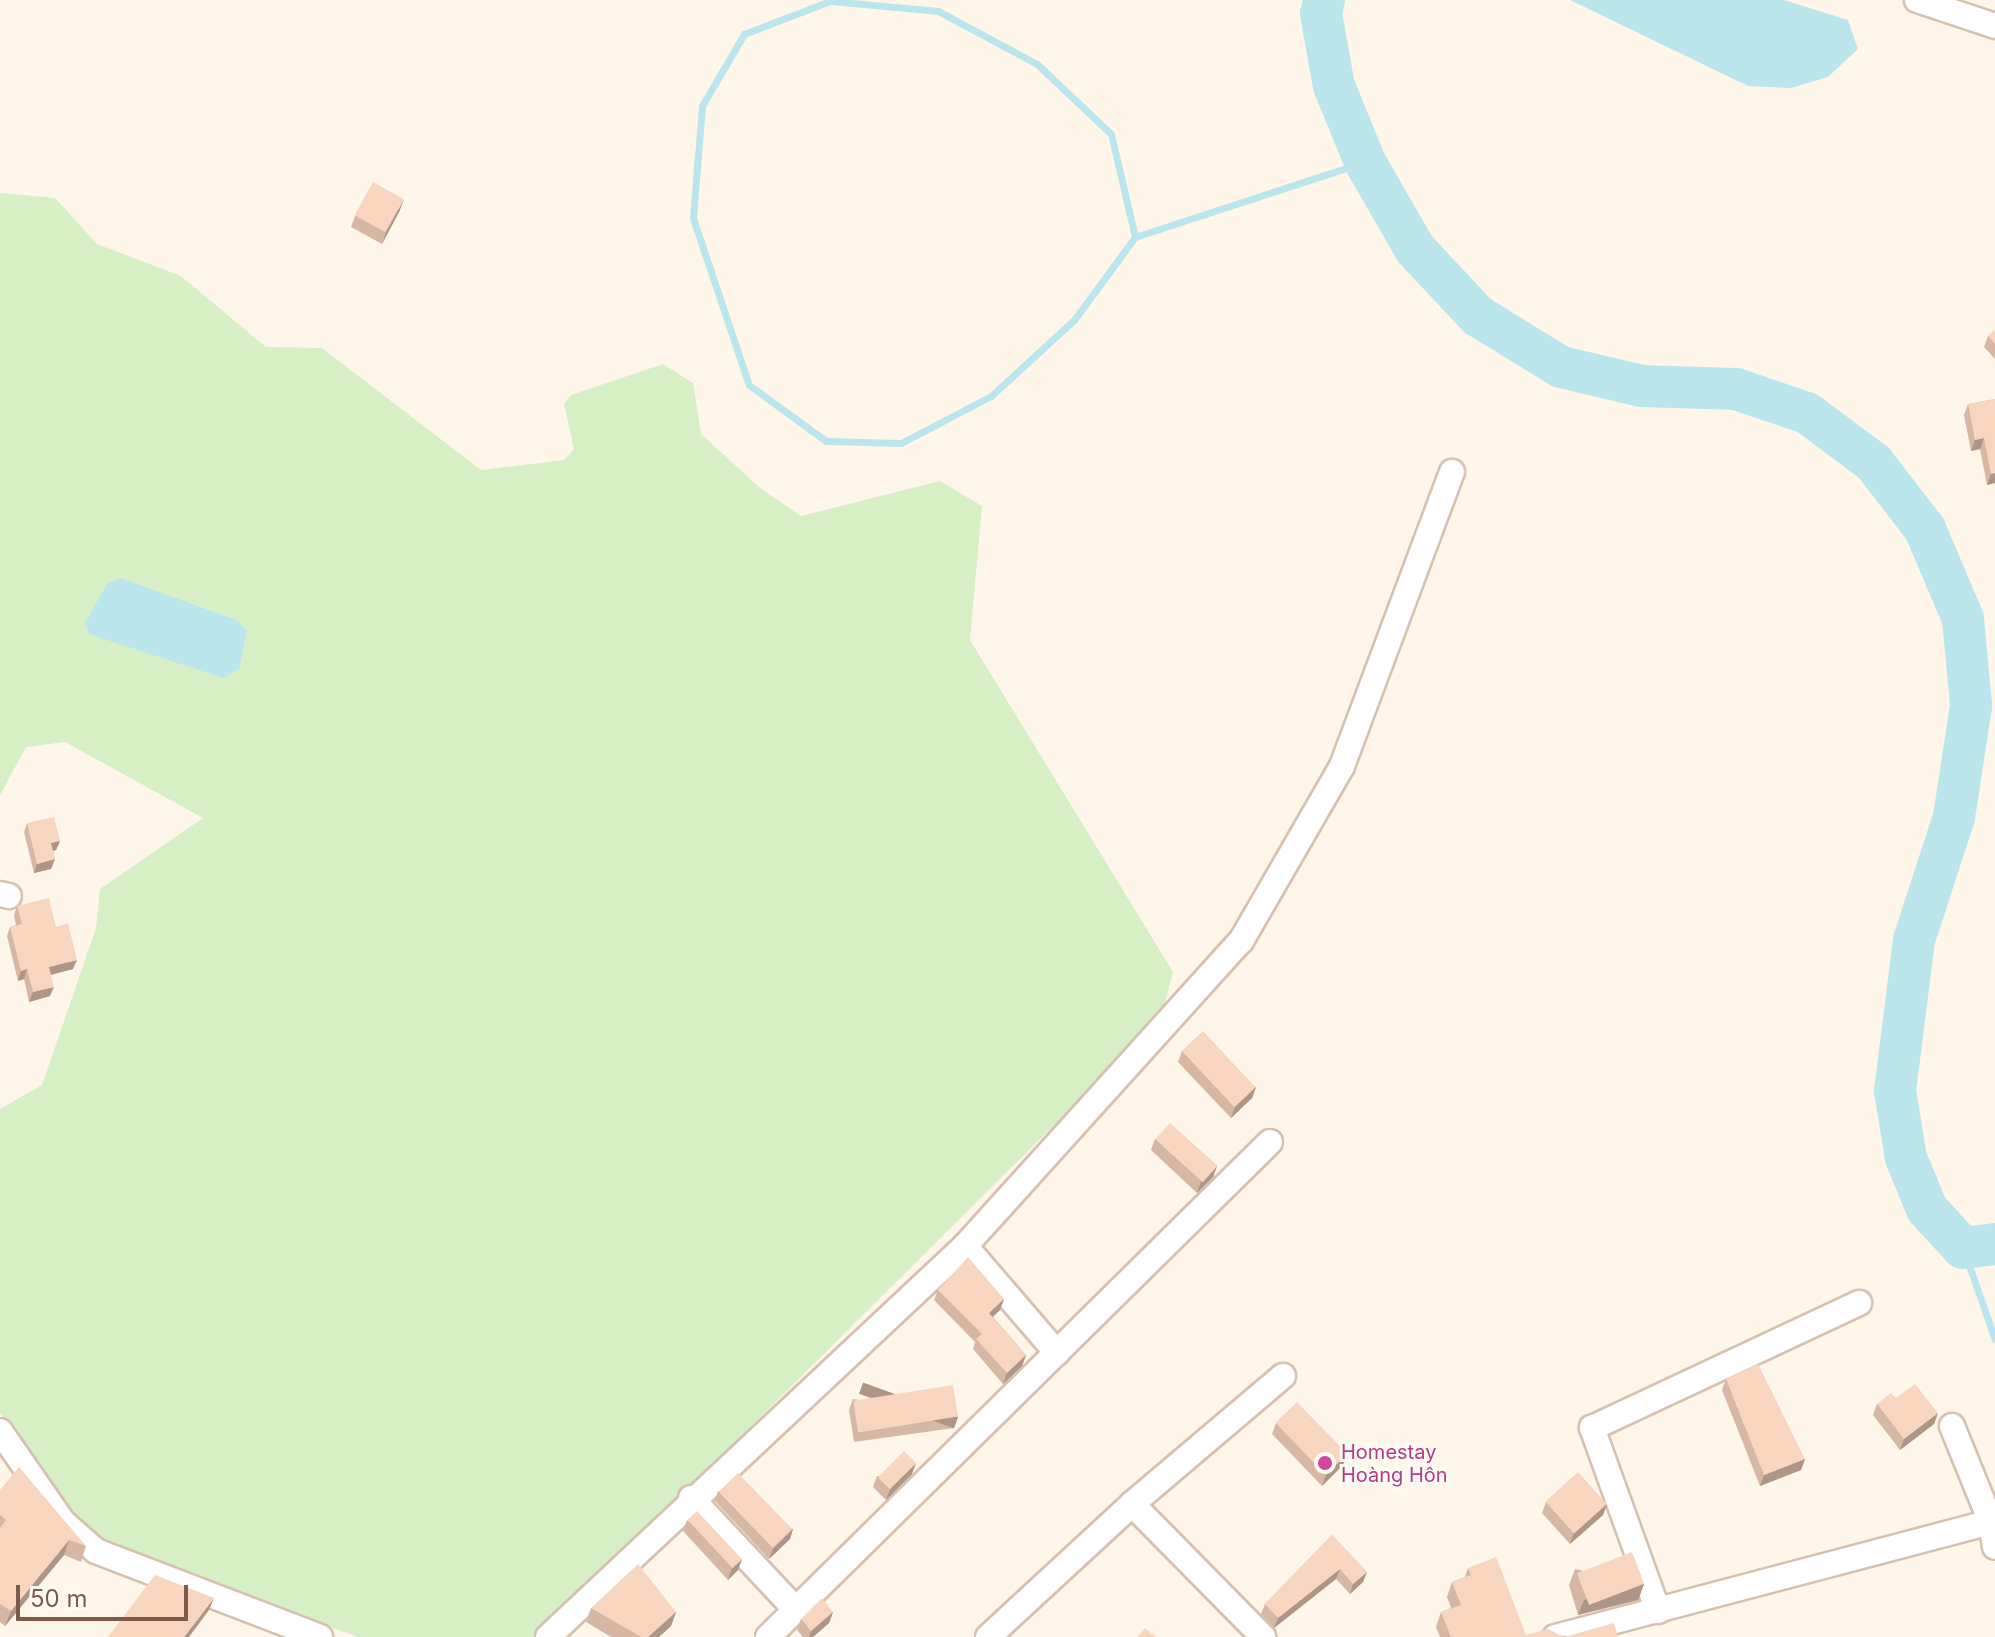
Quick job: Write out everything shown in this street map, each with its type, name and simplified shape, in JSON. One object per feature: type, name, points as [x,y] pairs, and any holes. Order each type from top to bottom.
[{"type":"street","points":[[1917,0],[1995,26]]},
{"type":"street","points":[[548,1637],[691,1498],[965,1246],[1241,941],[1342,766],[1452,472]]},
{"type":"street","points":[[768,1637],[1270,1142]]},
{"type":"street","points":[[965,1246],[1057,1353]]},
{"type":"street","points":[[1658,1611],[1592,1428],[1859,1303]]},
{"type":"street","points":[[988,1637],[1132,1504],[1283,1376]]},
{"type":"street","points":[[1555,1637],[1993,1534],[1952,1426]]},
{"type":"street","points":[[0,1431],[63,1522],[96,1551],[320,1637]]},
{"type":"street","points":[[691,1498],[796,1610]]},
{"type":"street","points":[[1132,1504],[1263,1637]]},
{"type":"green space","points":[[0,193],[55,198],[97,244],[181,276],[266,347],[322,348],[481,470],[564,460],[574,449],[564,404],[571,395],[663,364],[693,383],[701,434],[760,488],[801,516],[940,481],[982,506],[970,640],[1173,972],[1161,1019],[539,1637],[358,1637],[125,1553],[84,1527],[0,1413],[0,1109],[42,1085],[96,928],[100,889],[203,818],[65,742],[26,747],[0,795]]},
{"type":"water","points":[[1570,0],[1784,0],[1848,20],[1858,49],[1828,77],[1791,88],[1748,86]]},
{"type":"water","points":[[121,578],[236,620],[247,630],[239,669],[223,678],[89,634],[85,623],[107,584]]},
{"type":"building","points":[[373,182],[404,199],[385,232],[355,215]]},
{"type":"building","points":[[1995,330],[1995,344],[1988,336]]},
{"type":"building","points":[[1995,399],[1995,473],[1991,474],[1984,438],[1975,440],[1968,404]]},
{"type":"building","points":[[54,817],[60,841],[51,843],[55,859],[37,864],[27,823]]},
{"type":"building","points":[[49,898],[56,927],[68,923],[77,960],[49,967],[54,987],[33,992],[27,969],[21,971],[10,927],[22,924],[17,906]]},
{"type":"building","points":[[1203,1031],[1256,1087],[1234,1107],[1182,1051]]},
{"type":"building","points":[[1170,1123],[1218,1166],[1203,1182],[1155,1139]]},
{"type":"building","points":[[968,1257],[1004,1299],[989,1313],[1026,1355],[1007,1373],[976,1339],[982,1334],[938,1290]]},
{"type":"building","points":[[1758,1364],[1805,1459],[1764,1475],[1726,1379]]},
{"type":"building","points":[[1915,1384],[1938,1413],[1904,1439],[1877,1404],[1891,1393],[1896,1398]]},
{"type":"building","points":[[953,1385],[958,1417],[858,1432],[853,1401]]},
{"type":"building","points":[[1297,1402],[1347,1454],[1325,1475],[1275,1423]]},
{"type":"building","points":[[904,1451],[916,1463],[890,1489],[878,1477]]},
{"type":"building","points":[[19,1467],[86,1546],[69,1540],[11,1611],[0,1604],[0,1528],[6,1520],[0,1515],[0,1490]]},
{"type":"building","points":[[1578,1472],[1607,1504],[1574,1533],[1545,1501]]},
{"type":"building","points":[[738,1473],[792,1529],[773,1548],[719,1492]]},
{"type":"building","points":[[697,1511],[742,1559],[733,1568],[687,1520]]},
{"type":"building","points":[[1332,1535],[1367,1572],[1353,1584],[1340,1569],[1278,1618],[1265,1604]]},
{"type":"building","points":[[1632,1552],[1644,1584],[1589,1605],[1577,1573]]},
{"type":"building","points":[[1496,1557],[1526,1635],[1548,1629],[1564,1637],[1451,1637],[1441,1612],[1461,1605],[1452,1582],[1471,1575],[1468,1568]]},
{"type":"building","points":[[638,1564],[676,1612],[648,1637],[641,1637],[591,1608]]},
{"type":"building","points":[[155,1575],[214,1598],[184,1637],[108,1637]]},
{"type":"building","points":[[822,1598],[833,1612],[811,1631],[801,1619]]},
{"type":"building","points":[[1614,1623],[1618,1637],[1564,1637]]},
{"type":"building","points":[[1145,1628],[1156,1637],[1137,1637]]},
{"type":"waterway","points":[[1324,0],[1321,14],[1334,86],[1365,162],[1415,249],[1478,316],[1561,367],[1642,386],[1736,389],[1807,413],[1874,463],[1925,529],[1963,619],[1971,706],[1954,817],[1914,940],[1895,1091],[1906,1158],[1927,1209],[1963,1248],[1995,1244]]},
{"type":"waterway","points":[[1135,237],[1111,134],[1037,64],[938,11],[830,1],[744,34],[702,106],[693,218],[749,385],[826,441],[901,443],[991,396],[1074,320],[1135,237],[1365,162]]},
{"type":"waterway","points":[[1963,1248],[1995,1340]]},
{"type":"place","name":"Homestay Hoàng Hôn","points":[[1325,1463]]}]
